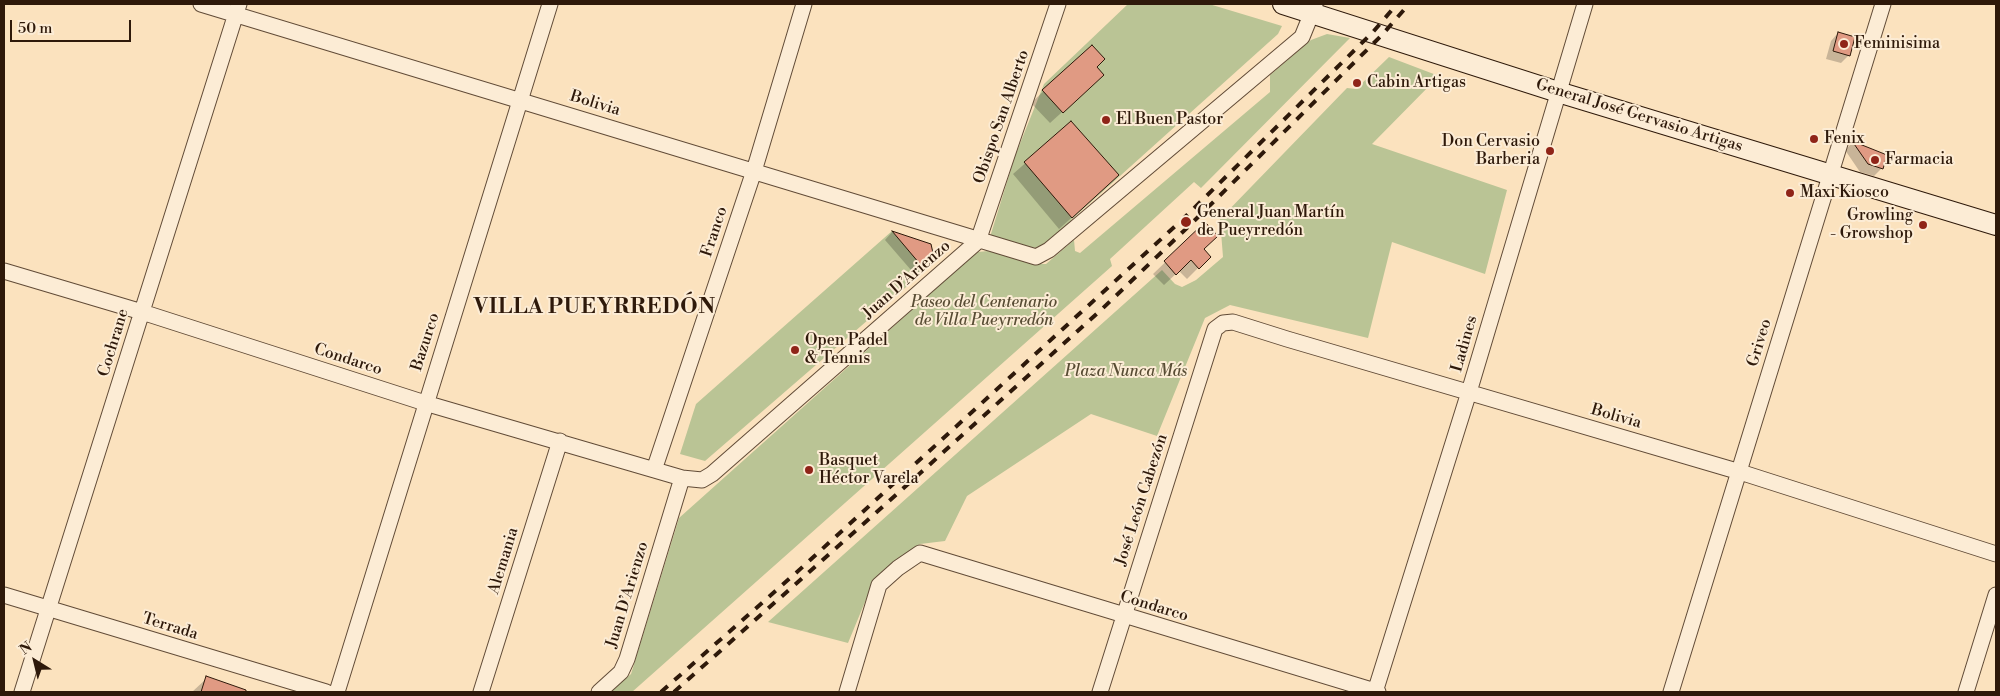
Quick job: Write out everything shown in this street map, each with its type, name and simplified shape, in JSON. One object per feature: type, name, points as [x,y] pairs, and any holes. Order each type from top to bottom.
[{"type":"street","name":"Bolivia","points":[[201,4],[237,9],[521,100],[978,241]]},
{"type":"street","name":"Bazurco","points":[[337,692],[550,4]]},
{"type":"street","name":"Franco","points":[[654,470],[754,171],[804,4]]},
{"type":"street","name":"Obispo San Alberto","points":[[978,241],[1058,4]]},
{"type":"street","name":"General José Gervasio Artigas","points":[[1283,4],[1314,8],[1558,92],[1996,225]]},
{"type":"street","name":"Ladines","points":[[1376,692],[1586,4]]},
{"type":"street","name":"Griveo","points":[[1671,692],[1883,4]]},
{"type":"street","points":[[978,241],[1036,257],[1049,250],[1302,37],[1314,8]]},
{"type":"street","name":"Cochrane","points":[[22,692],[237,9]]},
{"type":"street","name":"Juan D’Arienzo","points":[[599,692],[621,672],[627,659],[682,478],[702,480],[712,474],[978,241]]},
{"type":"street","name":"Condarco","points":[[4,271],[142,312],[425,403],[682,478]]},
{"type":"street","name":"Bolivia","points":[[1223,323],[1233,322],[1740,472],[1996,554]]},
{"type":"street","name":"José León Cabezón","points":[[1100,692],[1215,329],[1223,323]]},
{"type":"street","name":"Alemania","points":[[481,692],[560,441]]},
{"type":"street","name":"Condarco","points":[[847,692],[879,585],[898,568],[920,553],[1376,692]]},
{"type":"street","name":"Terrada","points":[[4,595],[326,692]]},
{"type":"street","points":[[1966,692],[1996,595]]},
{"type":"green space","name":"El Buen Pastor","points":[[1128,4],[1209,4],[1282,26],[1278,34],[1046,244],[1034,248],[990,237],[1015,156],[1044,84]]},
{"type":"green space","name":"Paseo del Centenario de Villa Pueyrredón","points":[[1327,34],[1350,38],[1201,188],[1194,182],[1110,259],[1112,266],[632,692],[610,692],[631,674],[679,518],[978,252],[988,251],[1035,264],[1046,264],[1074,240],[1075,251],[1080,253],[1270,92],[1270,75],[1311,40]]},
{"type":"green space","name":"Plaza Nunca Más","points":[[1389,57],[1439,76],[1372,144],[1507,190],[1485,274],[1392,242],[1368,338],[1230,305],[1205,318],[1157,436],[1091,414],[967,496],[945,541],[920,544],[883,571],[872,585],[848,643],[768,622],[1162,270],[1175,284],[1182,287],[1196,280],[1223,257],[1220,219],[1347,88],[1356,89]]},
{"type":"green space","name":"Open Padel & Tennis","points":[[892,231],[931,244],[935,262],[705,461],[680,454],[696,404]]},
{"type":"building","name":"Feminisima","points":[[1838,32],[1855,37],[1850,56],[1833,51]]},
{"type":"building","points":[[1092,45],[1105,59],[1097,67],[1104,75],[1063,113],[1042,90]]},
{"type":"building","points":[[1071,121],[1119,175],[1072,218],[1024,162]]},
{"type":"building","name":"Farmacia","points":[[1852,141],[1887,155],[1883,169],[1868,164]]},
{"type":"building","points":[[1205,222],[1218,236],[1204,249],[1211,257],[1199,269],[1191,260],[1176,275],[1164,261]]},
{"type":"building","points":[[892,231],[931,244],[935,262],[925,270]]},
{"type":"building","points":[[206,676],[246,690],[246,692],[201,692]]},
{"type":"railway","points":[[661,692],[797,572],[1183,219],[1373,32],[1397,4]]},
{"type":"railway","points":[[674,692],[1102,309],[1189,226],[1382,35],[1409,4]]},
{"type":"place","name":"Feminisima","points":[[1844,44]]},
{"type":"place","name":"Cabin Artigas","points":[[1357,83]]},
{"type":"place","name":"El Buen Pastor","points":[[1106,120]]},
{"type":"place","name":"Fenix","points":[[1814,139]]},
{"type":"place","name":"Don Cervasio Barberia","points":[[1550,151]]},
{"type":"place","name":"Farmacia","points":[[1875,160]]},
{"type":"place","name":"Maxi Kiosco","points":[[1790,193]]},
{"type":"place","name":"General Juan Martín de Pueyrredón","points":[[1186,222]]},
{"type":"place","name":"Growling - Growshop","points":[[1923,225]]},
{"type":"place","name":"Open Padel & Tennis","points":[[795,350]]},
{"type":"place","name":"Basquet Héctor Varela","points":[[809,470]]},
{"type":"district","name":"VILLA PUEYRREDÓN","points":[[595,308]]}]
